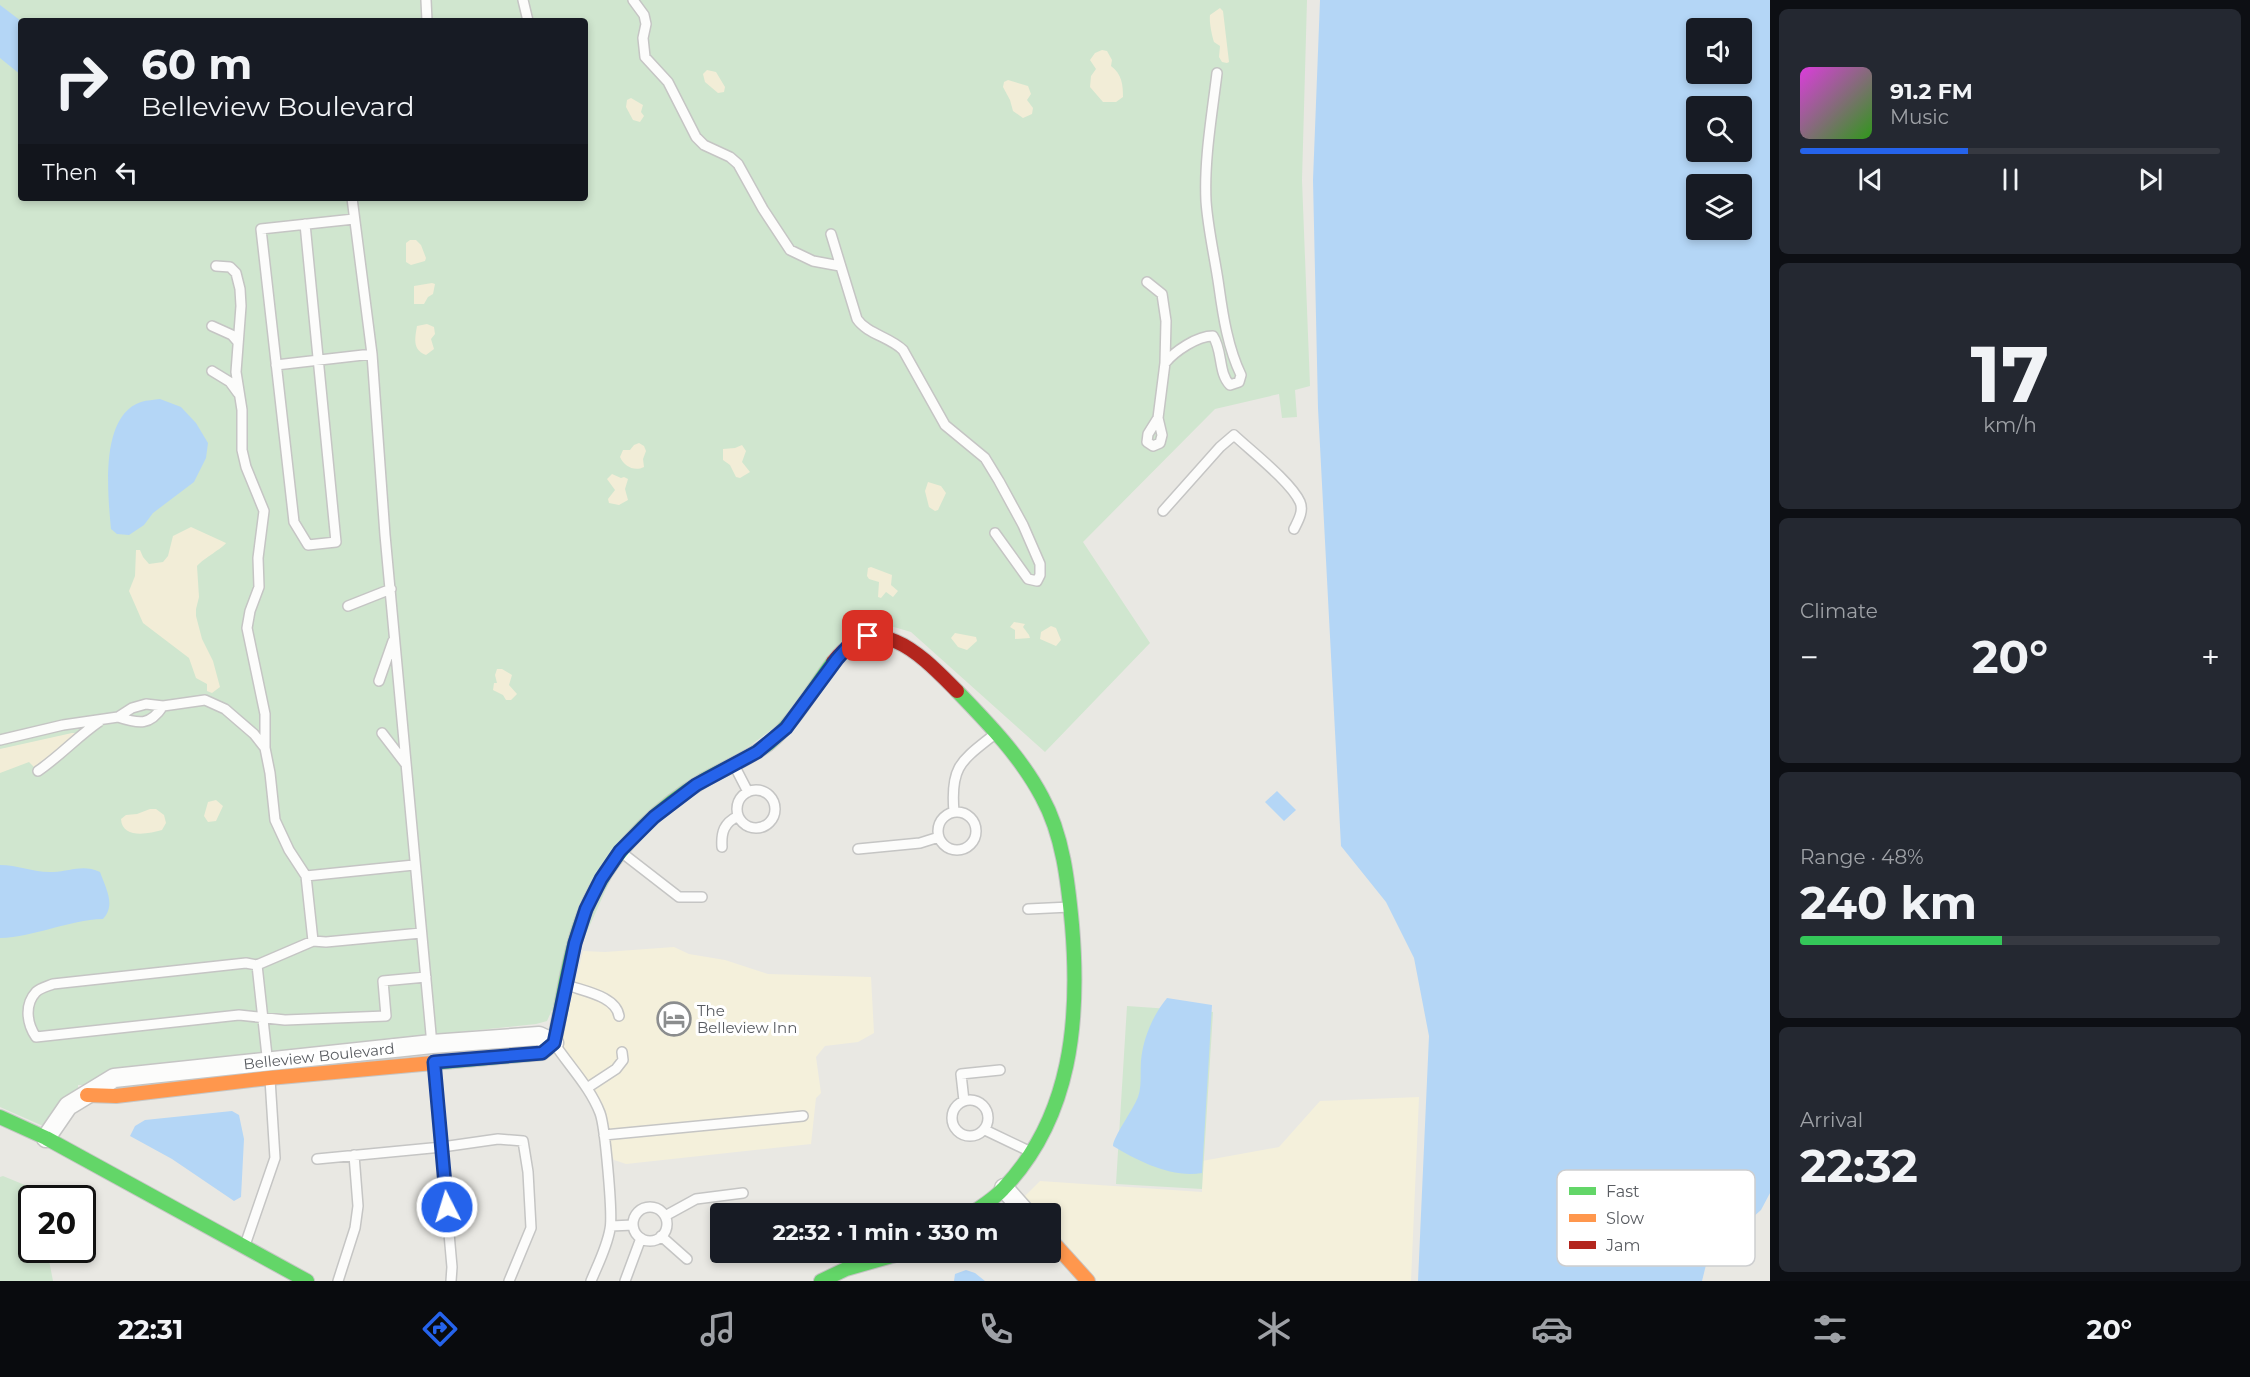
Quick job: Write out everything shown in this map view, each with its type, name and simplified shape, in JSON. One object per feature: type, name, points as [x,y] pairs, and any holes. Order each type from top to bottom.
[{"type":"street","points":[[554,1043],[575,943],[586,909],[601,879],[620,851],[654,817],[696,785],[757,752],[786,728],[852,642],[868,636],[888,637],[905,645],[938,672],[970,704],[1028,773],[1044,799],[1062,860],[1070,907],[1076,976],[1075,1023],[1069,1066],[1058,1104],[1031,1152],[1004,1188],[985,1203]]},
{"type":"street","name":"Belleview Boulevard","points":[[46,1138],[68,1106],[114,1078],[269,1070],[433,1053],[539,1036],[554,1043]]},
{"type":"street","points":[[0,1117],[46,1138],[307,1281]]},
{"type":"street","points":[[1004,1188],[1017,1203]]},
{"type":"street","points":[[1061,1251],[1088,1281]]},
{"type":"street","points":[[821,1281],[846,1269],[867,1263]]},
{"type":"lane","points":[[426,0],[427,18]]},
{"type":"lane","points":[[523,0],[527,18]]},
{"type":"lane","points":[[633,0],[644,15],[646,24],[643,38],[645,57],[668,82],[696,137],[704,145],[730,157],[738,164],[763,209],[790,250],[813,261],[840,266]]},
{"type":"lane","points":[[1165,363],[1170,357],[1196,341],[1205,336],[1213,336],[1218,344],[1224,379],[1230,385],[1239,382],[1241,375],[1224,318],[1211,249],[1206,200],[1206,175],[1217,73]]},
{"type":"lane","points":[[352,201],[372,354],[405,764],[442,1147],[452,1281]]},
{"type":"lane","points":[[305,224],[336,542],[308,545],[294,522],[261,229],[305,224],[354,219]]},
{"type":"lane","points":[[831,234],[857,320],[861,326],[897,343],[945,425],[985,458],[1023,525],[1040,564],[1040,575],[1037,581],[1028,579],[995,533]]},
{"type":"lane","points":[[216,266],[230,267],[236,273],[241,306],[236,372],[242,410],[242,450],[246,467],[264,510],[258,558],[259,586],[247,628],[265,714],[265,748],[275,820],[289,850],[306,876],[313,941]]},
{"type":"lane","points":[[1148,282],[1162,294],[1166,321],[1165,363],[1158,418]]},
{"type":"lane","points":[[212,326],[232,336],[238,342]]},
{"type":"lane","points":[[276,365],[372,354]]},
{"type":"lane","points":[[212,371],[230,382],[238,393]]},
{"type":"lane","points":[[1163,511],[1220,447],[1234,435],[1289,487],[1301,504],[1300,517],[1294,528]]},
{"type":"lane","points":[[348,606],[391,589]]},
{"type":"lane","points":[[379,681],[395,636]]},
{"type":"lane","points":[[0,740],[63,725],[118,717],[132,708],[146,704],[163,706],[205,700],[225,708],[254,734],[265,748]]},
{"type":"lane","points":[[118,717],[132,722],[142,722],[156,717],[163,706]]},
{"type":"lane","points":[[38,771],[102,719]]},
{"type":"lane","points":[[382,733],[405,764]]},
{"type":"lane","points":[[954,812],[952,791],[955,772],[966,756],[995,734]]},
{"type":"lane","points":[[733,765],[748,792]]},
{"type":"lane","points":[[760,791],[770,797],[775,807],[773,819],[764,827],[752,828],[742,822],[738,816],[740,800],[748,792],[760,791]]},
{"type":"lane","points":[[949,813],[967,815],[975,825],[976,831],[971,843],[960,849],[947,847],[939,837],[940,821],[949,813]]},
{"type":"lane","points":[[722,847],[723,830],[726,824],[738,816]]},
{"type":"lane","points":[[858,849],[920,843],[939,837]]},
{"type":"lane","points":[[620,851],[680,897],[702,897]]},
{"type":"lane","points":[[306,876],[414,865]]},
{"type":"lane","points":[[1028,909],[1070,907]]},
{"type":"lane","points":[[421,933],[326,942],[313,941],[257,965],[246,963],[53,984],[38,991],[30,1002],[29,1028],[36,1037],[239,1015],[285,1020],[386,1016],[383,981],[426,977]]},
{"type":"lane","points":[[244,1248],[275,1158],[269,1070],[257,965]]},
{"type":"lane","points":[[567,985],[610,1001],[618,1011],[618,1016]]},
{"type":"lane","points":[[554,1043],[587,1088],[600,1114],[604,1135],[611,1226],[591,1281]]},
{"type":"lane","points":[[587,1088],[616,1069],[623,1060],[622,1052]]},
{"type":"lane","points":[[964,1101],[961,1074],[1000,1070]]},
{"type":"lane","points":[[964,1101],[975,1101],[985,1107],[989,1118],[985,1130],[981,1134],[969,1137],[957,1132],[953,1126],[952,1114],[955,1108],[964,1101]]},
{"type":"lane","points":[[604,1135],[803,1116]]},
{"type":"lane","points":[[985,1130],[1031,1152]]},
{"type":"lane","points":[[317,1159],[442,1147],[498,1139],[523,1142],[528,1172],[531,1228],[509,1281]]},
{"type":"lane","points":[[338,1281],[356,1228],[358,1206],[354,1155]]},
{"type":"lane","points":[[665,1216],[696,1198],[743,1193]]},
{"type":"lane","points":[[645,1207],[657,1208],[665,1216],[667,1227],[661,1236],[651,1241],[637,1235],[633,1225],[636,1214],[645,1207]]},
{"type":"lane","points":[[611,1226],[633,1225]]},
{"type":"lane","points":[[661,1236],[687,1259]]},
{"type":"lane","points":[[625,1281],[641,1238]]},
{"type":"shaded area","points":[[674,947],[689,954],[725,960],[768,974],[871,977],[874,1033],[858,1042],[825,1046],[816,1057],[821,1093],[816,1098],[811,1144],[626,1164],[614,1160],[607,1147],[601,1118],[557,1056],[583,951],[605,952]]},
{"type":"shaded area","points":[[1419,1097],[1411,1281],[1098,1281],[1061,1239],[1061,1203],[1030,1203],[1024,1197],[1040,1181],[1202,1192],[1202,1161],[1279,1147],[1320,1101]]},
{"type":"green space","points":[[0,0],[1307,0],[1302,180],[1310,386],[1295,390],[1297,417],[1282,418],[1279,394],[1215,409],[1083,542],[1150,643],[1045,752],[911,632],[887,625],[867,628],[780,724],[633,829],[547,1021],[126,1067],[106,1072],[85,1085],[78,1085],[78,1089],[61,1099],[43,1126],[0,1107]]},
{"type":"green space","points":[[1127,1006],[1213,1012],[1202,1189],[1116,1184]]},
{"type":"green space","points":[[3,1176],[25,1185],[18,1185],[18,1263],[50,1263],[53,1281],[0,1281],[0,1177]]},
{"type":"sand","points":[[1220,8],[1223,11],[1229,62],[1227,63],[1222,62],[1219,57],[1220,46],[1214,42],[1210,25],[1210,15]]},
{"type":"sand","points":[[1102,50],[1107,51],[1112,60],[1111,66],[1121,80],[1123,97],[1116,102],[1103,102],[1090,87],[1091,76],[1096,69],[1090,60],[1095,53]]},
{"type":"sand","points":[[707,70],[716,72],[725,87],[724,92],[718,93],[705,82],[703,74]]},
{"type":"sand","points":[[1008,80],[1028,86],[1031,94],[1027,100],[1033,108],[1032,114],[1023,118],[1013,111],[1003,87],[1004,82]]},
{"type":"sand","points":[[631,98],[643,105],[641,112],[644,116],[640,122],[633,120],[626,107],[627,100]]},
{"type":"sand","points":[[416,240],[421,245],[425,261],[411,265],[406,262],[406,243]]},
{"type":"sand","points":[[435,284],[433,294],[424,304],[414,304],[414,286]]},
{"type":"sand","points":[[427,324],[434,327],[435,334],[431,339],[434,349],[426,355],[418,350],[415,339],[417,326]]},
{"type":"sand","points":[[639,443],[646,451],[643,459],[644,467],[633,468],[624,463],[620,457],[623,450],[630,450]]},
{"type":"sand","points":[[742,445],[746,451],[742,462],[750,472],[740,478],[736,477],[730,465],[723,460],[723,449]]},
{"type":"sand","points":[[612,474],[628,479],[625,489],[628,500],[619,505],[609,503],[608,499],[615,490],[607,479]]},
{"type":"sand","points":[[928,482],[941,486],[946,493],[938,510],[935,511],[929,507],[925,491]]},
{"type":"sand","points":[[191,527],[226,543],[197,566],[199,597],[196,616],[220,687],[212,693],[207,691],[207,684],[196,678],[189,658],[143,623],[129,591],[135,576],[136,550],[140,550],[149,564],[163,562],[168,556],[173,536]]},
{"type":"sand","points":[[868,568],[892,575],[891,585],[898,591],[893,597],[886,592],[881,598],[878,597],[879,582],[867,576]]},
{"type":"sand","points":[[1014,622],[1025,624],[1023,627],[1030,638],[1015,639],[1015,630],[1010,627]]},
{"type":"sand","points":[[1051,626],[1056,628],[1061,640],[1056,646],[1040,639],[1041,632]]},
{"type":"sand","points":[[955,633],[976,637],[977,641],[967,650],[958,647],[951,638]]},
{"type":"sand","points":[[497,669],[502,669],[512,675],[509,685],[517,694],[511,700],[506,700],[503,695],[493,690],[494,683],[497,683],[495,675]]},
{"type":"sand","points":[[78,733],[36,769],[29,762],[0,773],[0,749]]},
{"type":"sand","points":[[216,800],[223,806],[216,821],[208,822],[204,816],[208,802]]},
{"type":"sand","points":[[156,809],[164,815],[166,823],[162,830],[137,834],[126,830],[122,825],[121,819],[126,815]]},
{"type":"water","points":[[1320,0],[1770,0],[1770,1193],[1761,1210],[1755,1215],[1755,1170],[1557,1170],[1557,1266],[1706,1266],[1702,1281],[1418,1281],[1429,1036],[1414,958],[1386,902],[1341,846],[1318,408],[1313,180]]},
{"type":"water","points":[[0,5],[18,19],[18,73],[0,58]]},
{"type":"water","points":[[160,399],[181,407],[196,423],[208,443],[206,458],[194,482],[153,513],[144,525],[129,535],[117,534],[111,529],[108,478],[112,439],[118,423],[128,410],[141,402]]},
{"type":"water","points":[[1277,791],[1296,810],[1284,821],[1265,802]]},
{"type":"water","points":[[0,865],[46,872],[82,868],[100,872],[109,897],[107,914],[103,919],[0,938]]},
{"type":"water","points":[[1167,998],[1212,1005],[1202,1173],[1167,1171],[1113,1146],[1116,1136],[1138,1097],[1146,1035],[1153,1019]]},
{"type":"water","points":[[232,1111],[239,1115],[244,1139],[241,1197],[234,1201],[172,1159],[130,1136],[135,1126],[145,1120]]},
{"type":"water","points":[[966,1270],[975,1273],[985,1281],[954,1281],[955,1274]]},
{"type":"traffic: fast","points":[[433,1063],[542,1053],[554,1043],[574,944],[587,907],[606,872],[642,827],[672,802],[704,780],[768,744],[778,735],[795,716],[833,662]]},
{"type":"traffic: fast","points":[[957,691],[1014,754],[1042,797],[1060,843],[1072,925],[1074,960],[1072,1031],[1057,1099],[1044,1131],[1026,1161],[999,1193],[986,1203]]},
{"type":"traffic: fast","points":[[0,1117],[46,1138],[307,1281]]},
{"type":"traffic: fast","points":[[821,1281],[846,1269],[867,1263]]},
{"type":"traffic: slow","points":[[87,1095],[116,1096],[269,1078],[433,1063]]},
{"type":"traffic: slow","points":[[1061,1251],[1088,1281]]},
{"type":"traffic: jam","points":[[833,662],[849,646],[866,638],[882,638],[898,642],[914,652],[957,691]]},
{"type":"place","name":"The Belleview Inn","points":[[674,1019]]},
{"type":"route","points":[[447,1207],[434,1062],[542,1053],[554,1043],[575,943],[586,909],[601,879],[620,851],[654,817],[696,785],[757,752],[786,728],[852,642],[868,636]]}]
